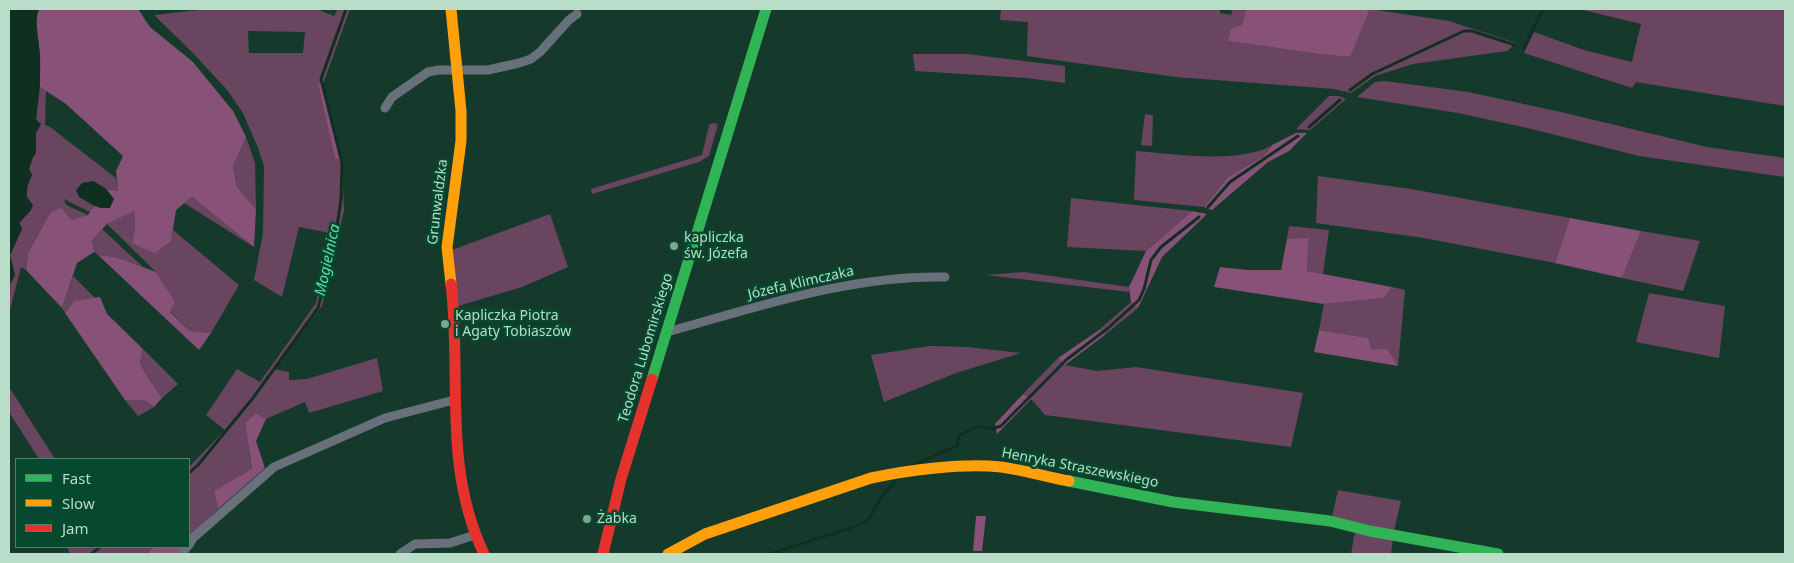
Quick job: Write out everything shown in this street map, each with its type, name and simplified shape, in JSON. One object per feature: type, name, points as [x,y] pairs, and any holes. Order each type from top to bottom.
[{"type":"main road","name":"Grunwaldzka","points":[[451,9],[461,111],[461,141],[446,247],[454,309],[454,400],[457,454],[462,486],[475,535],[484,554]]},
{"type":"main road","name":"Teodora Lubomirskiego","points":[[603,554],[622,479],[766,9]]},
{"type":"main road","name":"Henryka Straszewskiego","points":[[668,554],[705,534],[871,478],[898,472],[988,465],[1021,470],[1174,502],[1282,514],[1498,554]]},
{"type":"street","points":[[385,108],[392,97],[428,72],[438,70],[488,70],[531,59],[577,14]]},
{"type":"street","name":"Józefa Klimczaka","points":[[667,332],[820,290],[891,279],[945,277]]},
{"type":"street","points":[[190,543],[193,538],[274,466],[385,418],[454,400]]},
{"type":"street","points":[[400,554],[415,544],[450,544],[475,535]]},
{"type":"shaded area","points":[[9,9],[39,9],[36,27],[40,72],[36,120],[41,124],[36,133],[36,153],[29,169],[32,175],[26,196],[33,205],[19,223],[22,229],[10,255],[15,275],[9,286]]},
{"type":"shaded area","points":[[39,9],[138,9],[150,27],[193,62],[233,111],[246,137],[233,166],[237,187],[256,209],[254,247],[192,197],[176,210],[171,241],[155,253],[132,243],[135,226],[134,211],[107,224],[92,240],[94,252],[77,263],[62,308],[26,270],[28,253],[50,213],[61,208],[71,220],[88,215],[94,206],[101,208],[114,199],[106,189],[118,191],[116,171],[123,156],[66,104],[40,87],[40,56],[36,18]]},
{"type":"shaded area","points":[[208,9],[316,9],[334,16],[338,9],[350,9],[323,84],[319,82],[335,159],[342,160],[344,211],[322,306],[273,369],[289,372],[289,380],[307,379],[377,358],[383,391],[309,413],[305,402],[266,419],[256,413],[245,423],[252,470],[214,491],[218,509],[190,537],[190,466],[225,430],[206,415],[237,369],[260,382],[316,303],[330,233],[299,227],[282,297],[254,280],[263,233],[264,166],[243,113],[228,91],[154,15]],"holes":[[[248,31],[305,32],[303,53],[249,53]]]},
{"type":"shaded area","points":[[1001,9],[1220,9],[1220,13],[1231,15],[1233,9],[1246,9],[1242,25],[1228,41],[1349,57],[1370,9],[1449,21],[1516,43],[1507,51],[1413,64],[1375,76],[1351,93],[1334,89],[1176,77],[1027,56],[1028,22],[1000,20]]},
{"type":"shaded area","points":[[1246,9],[1370,9],[1350,57],[1228,41],[1231,29],[1242,25]]},
{"type":"shaded area","points":[[1579,9],[1785,9],[1785,106],[1636,82],[1632,88],[1524,53],[1534,32],[1584,50],[1632,62],[1641,24]]},
{"type":"shaded area","points":[[913,54],[967,54],[1065,66],[1065,83],[1027,78],[915,71]]},
{"type":"shaded area","points":[[1385,81],[1468,92],[1707,147],[1785,158],[1785,177],[1639,156],[1532,129],[1458,113],[1357,97],[1375,82]]},
{"type":"shaded area","points":[[318,82],[323,84],[342,160],[335,159]]},
{"type":"shaded area","points":[[40,87],[46,91],[45,125],[116,178],[118,191],[106,189],[93,181],[79,197],[94,206],[90,212],[64,199],[66,205],[88,215],[71,221],[50,213],[28,253],[26,270],[21,267],[9,314],[9,286],[15,275],[10,255],[22,229],[19,223],[31,210],[27,188],[32,175],[29,169],[36,153],[36,132],[41,124],[36,120]]},
{"type":"shaded area","points":[[1329,96],[1339,96],[1346,99],[1310,130],[1296,129]]},
{"type":"shaded area","points":[[1145,114],[1153,115],[1152,146],[1141,145]]},
{"type":"shaded area","points":[[713,123],[718,124],[709,156],[699,162],[592,194],[591,189],[702,155],[709,125]]},
{"type":"shaded area","points":[[1296,133],[1307,133],[1289,151],[1268,162],[1212,210],[1204,207],[1228,177],[1264,156],[1272,145]]},
{"type":"shaded area","points":[[246,137],[255,163],[256,209],[237,187],[233,166]]},
{"type":"shaded area","points":[[1271,146],[1264,156],[1228,177],[1204,207],[1134,200],[1136,151],[1223,156],[1257,152]]},
{"type":"shaded area","points":[[1318,176],[1411,189],[1570,218],[1555,263],[1424,238],[1316,223]]},
{"type":"shaded area","points":[[93,181],[106,189],[114,199],[110,208],[101,208],[79,197],[76,190],[82,183]]},
{"type":"shaded area","points":[[192,197],[254,247],[184,203]]},
{"type":"shaded area","points":[[1071,198],[1192,211],[1146,251],[1067,247]]},
{"type":"shaded area","points":[[134,210],[135,226],[132,243],[171,241],[173,230],[239,285],[211,333],[190,331],[170,311],[175,301],[156,272],[107,224]]},
{"type":"shaded area","points":[[1192,211],[1207,214],[1162,257],[1138,308],[1131,302],[1129,287],[1146,251]]},
{"type":"shaded area","points":[[550,214],[568,267],[522,287],[458,306],[452,250]]},
{"type":"shaded area","points":[[1570,218],[1641,231],[1622,278],[1555,263]]},
{"type":"shaded area","points":[[1289,226],[1329,230],[1323,274],[1307,271],[1309,239],[1287,239]]},
{"type":"shaded area","points":[[102,229],[143,267],[116,257],[98,255],[94,252],[92,240]]},
{"type":"shaded area","points":[[1641,231],[1700,241],[1683,291],[1622,278]]},
{"type":"shaded area","points":[[1309,238],[1307,271],[1392,287],[1384,298],[1324,304],[1214,287],[1220,267],[1247,270],[1281,270],[1287,239]]},
{"type":"shaded area","points":[[98,255],[116,257],[156,272],[175,301],[170,312],[190,331],[211,333],[199,350]]},
{"type":"shaded area","points":[[1023,272],[1129,287],[1129,292],[986,275]]},
{"type":"shaded area","points":[[73,276],[96,299],[74,301],[65,313],[62,308]]},
{"type":"shaded area","points":[[1392,287],[1405,290],[1398,366],[1387,348],[1372,351],[1367,338],[1319,330],[1324,304],[1384,298]]},
{"type":"shaded area","points":[[1649,293],[1725,306],[1719,358],[1636,342]]},
{"type":"shaded area","points":[[100,297],[107,314],[143,349],[140,363],[162,398],[154,407],[144,400],[125,400],[65,313],[74,301]]},
{"type":"shaded area","points":[[1131,302],[1138,308],[1106,334],[1099,330]]},
{"type":"shaded area","points":[[1099,330],[1106,334],[1065,365],[1058,358]]},
{"type":"shaded area","points":[[1319,330],[1368,338],[1372,350],[1387,348],[1398,366],[1314,352]]},
{"type":"shaded area","points":[[930,346],[967,347],[1021,353],[956,373],[884,402],[871,355]]},
{"type":"shaded area","points":[[143,349],[178,384],[162,398],[140,363]]},
{"type":"shaded area","points":[[1058,358],[1065,365],[1097,371],[1136,367],[1303,393],[1291,447],[1045,415],[1031,399],[1023,394]]},
{"type":"shaded area","points":[[9,387],[54,458],[38,458],[9,412]]},
{"type":"shaded area","points":[[1023,394],[1031,399],[997,434],[995,424]]},
{"type":"shaded area","points":[[125,400],[144,400],[154,407],[138,416]]},
{"type":"shaded area","points":[[256,413],[266,419],[256,441],[265,468],[218,509],[214,491],[252,469],[245,423]]},
{"type":"shaded area","points":[[1338,490],[1401,501],[1394,531],[1332,517]]},
{"type":"shaded area","points":[[976,516],[986,516],[982,551],[973,551]]},
{"type":"shaded area","points":[[1355,531],[1393,539],[1391,554],[1351,554]]},
{"type":"shaded area","points":[[67,548],[152,548],[146,554],[70,554]]},
{"type":"shaded area","points":[[152,548],[182,548],[178,554],[147,554]]},
{"type":"waterway","name":"Mogielnica","points":[[190,472],[253,398],[318,308],[335,239],[341,200],[342,163],[321,79],[346,9]]},
{"type":"waterway","points":[[1524,48],[1543,9]]},
{"type":"waterway","points":[[1350,90],[1372,74],[1464,31],[1472,31],[1515,45]]},
{"type":"waterway","points":[[1309,127],[1340,100]]},
{"type":"waterway","points":[[1208,207],[1230,182],[1298,136]]},
{"type":"waterway","points":[[911,466],[957,446],[959,435],[978,426],[991,429],[1001,426],[1066,360],[1107,329],[1139,300],[1144,289],[1151,260],[1161,247],[1199,217]]},
{"type":"waterway","points":[[769,554],[851,528],[868,520],[882,496],[898,478]]},
{"type":"waterway","name":"Mogielnica","points":[[91,554],[99,548]]},
{"type":"traffic: fast","points":[[652,379],[766,9]]},
{"type":"traffic: fast","points":[[1069,481],[1173,502],[1330,521],[1370,531],[1498,554]]},
{"type":"traffic: slow","points":[[451,9],[461,111],[461,141],[447,247],[451,284]]},
{"type":"traffic: slow","points":[[668,554],[705,534],[871,478],[886,475],[936,468],[986,466],[1010,468],[1069,481]]},
{"type":"traffic: jam","points":[[451,284],[454,319],[458,454],[471,521],[484,554]]},
{"type":"traffic: jam","points":[[603,554],[621,479],[652,379]]},
{"type":"place","name":"kapliczka św. Józefa","points":[[674,246]]},
{"type":"place","name":"Kapliczka Piotra i Agaty Tobiaszów","points":[[445,324]]},
{"type":"place","name":"Żabka","points":[[587,519]]}]
